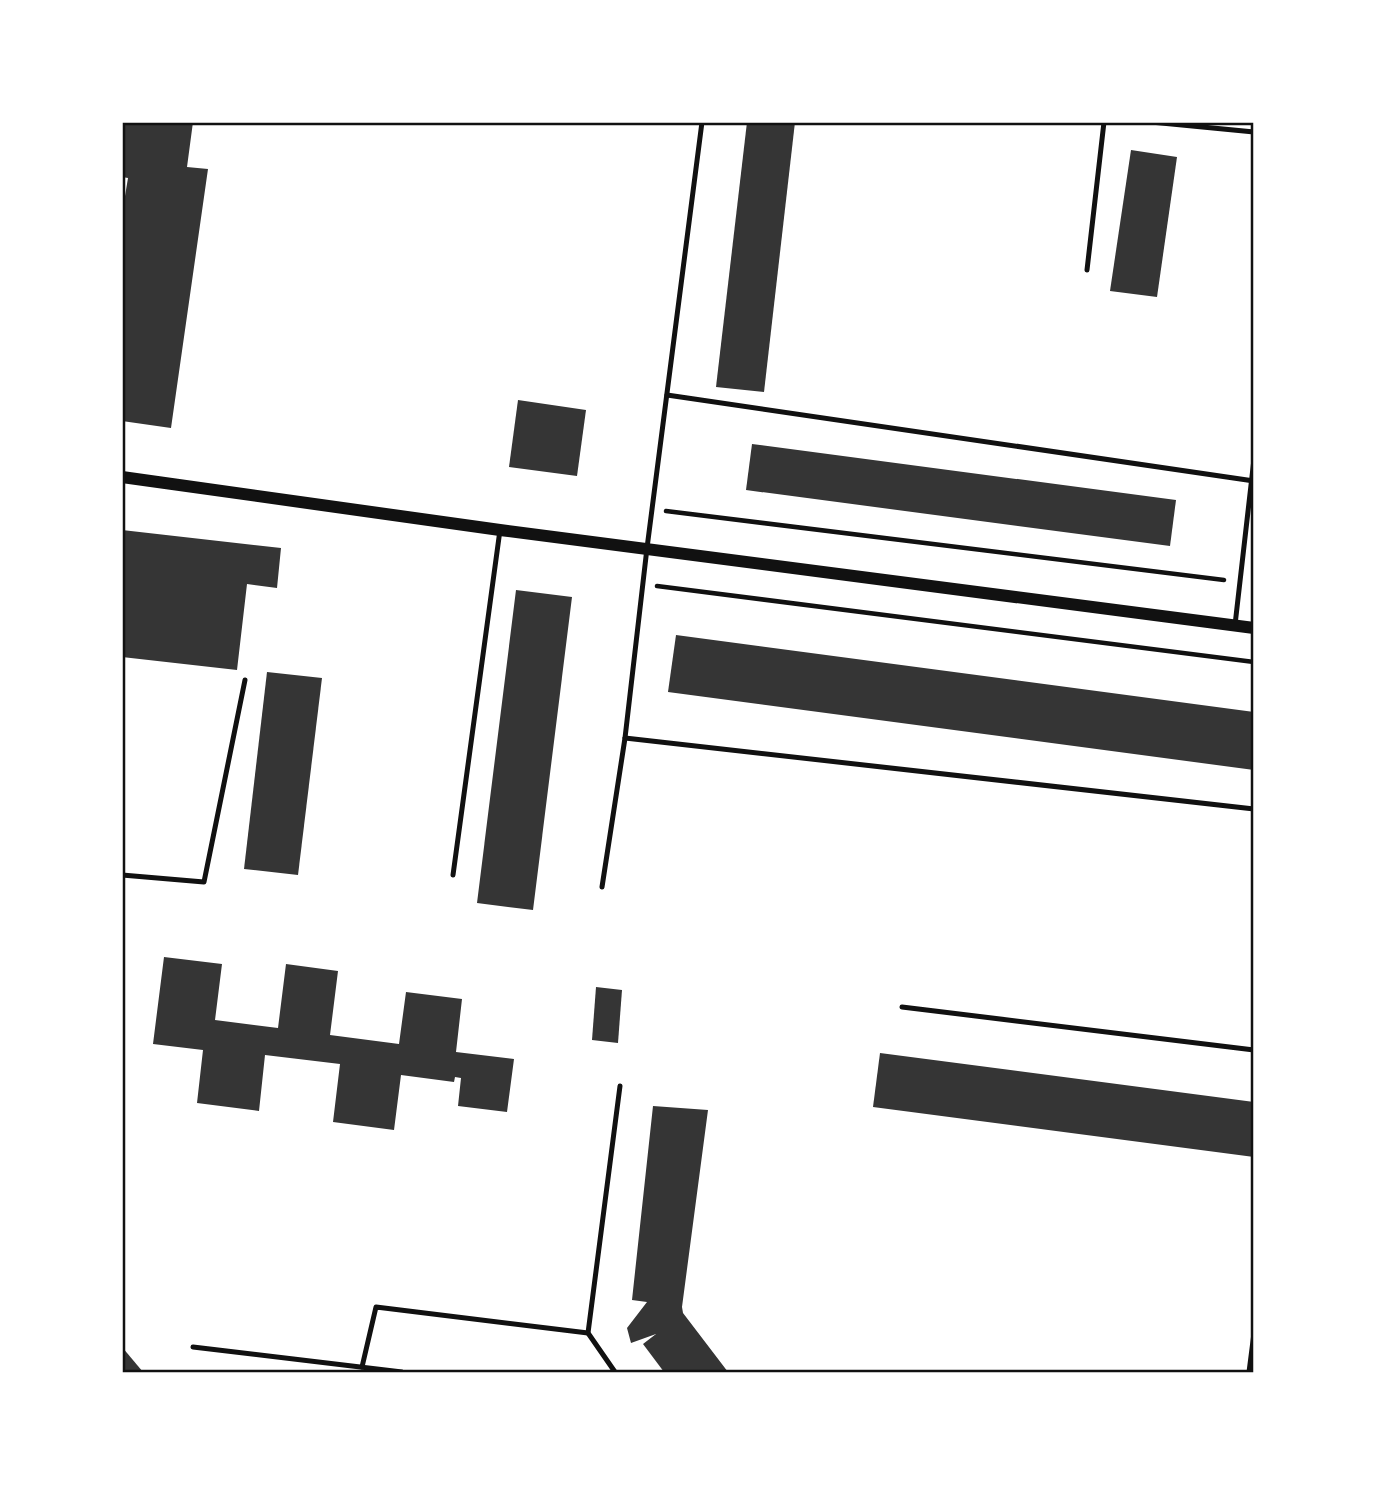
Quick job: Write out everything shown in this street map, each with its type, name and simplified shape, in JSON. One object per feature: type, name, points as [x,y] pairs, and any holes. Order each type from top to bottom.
[{"type":"street","points":[[122,477],[500,530],[1254,628]]},
{"type":"lane","points":[[602,887],[625,738],[642,584],[702,122]]},
{"type":"lane","points":[[1087,270],[1104,122]]},
{"type":"lane","points":[[1151,122],[1254,132]]},
{"type":"lane","points":[[667,396],[1253,481]]},
{"type":"lane","points":[[1235,625],[1254,459]]},
{"type":"lane","points":[[453,875],[500,530]]},
{"type":"lane","points":[[122,875],[204,882],[246,680]]},
{"type":"lane","points":[[625,738],[1254,810]]},
{"type":"lane","points":[[901,1007],[1254,1050]]},
{"type":"lane","points":[[615,1373],[588,1333],[620,1086]]},
{"type":"lane","points":[[362,1367],[376,1307],[588,1333]]},
{"type":"lane","points":[[1249,1373],[1254,1333]]},
{"type":"lane","points":[[193,1347],[402,1373]]},
{"type":"path","points":[[652,509],[1240,582]]},
{"type":"path","points":[[642,584],[1254,662]]},
{"type":"building","points":[[122,122],[193,122],[187,167],[208,169],[171,428],[122,421],[122,214],[128,178],[122,177]]},
{"type":"building","points":[[747,122],[795,122],[764,392],[716,387]]},
{"type":"building","points":[[1131,150],[1177,157],[1157,297],[1110,291]]},
{"type":"building","points":[[518,400],[586,410],[577,476],[509,467]]},
{"type":"building","points":[[752,444],[1176,500],[1170,546],[746,490]]},
{"type":"building","points":[[122,530],[281,548],[277,588],[247,584],[237,670],[122,657]]},
{"type":"building","points":[[516,590],[572,597],[533,910],[477,903]]},
{"type":"building","points":[[676,635],[1254,712],[1254,770],[668,692]]},
{"type":"building","points":[[267,672],[322,678],[298,875],[244,869]]},
{"type":"building","points":[[164,957],[222,964],[215,1020],[278,1028],[286,964],[338,971],[330,1035],[399,1044],[406,992],[462,999],[456,1052],[514,1059],[507,1112],[458,1106],[461,1078],[455,1077],[454,1082],[401,1075],[394,1130],[333,1122],[340,1064],[265,1055],[259,1111],[197,1103],[203,1050],[153,1044]]},
{"type":"building","points":[[596,987],[622,990],[618,1043],[592,1040]]},
{"type":"building","points":[[880,1053],[1254,1102],[1254,1157],[873,1107]]},
{"type":"building","points":[[653,1106],[708,1110],[682,1307],[683,1313],[728,1372],[664,1372],[643,1344],[656,1334],[631,1343],[627,1328],[647,1302],[632,1300]]},
{"type":"building","points":[[122,1347],[143,1372],[122,1372]]}]
